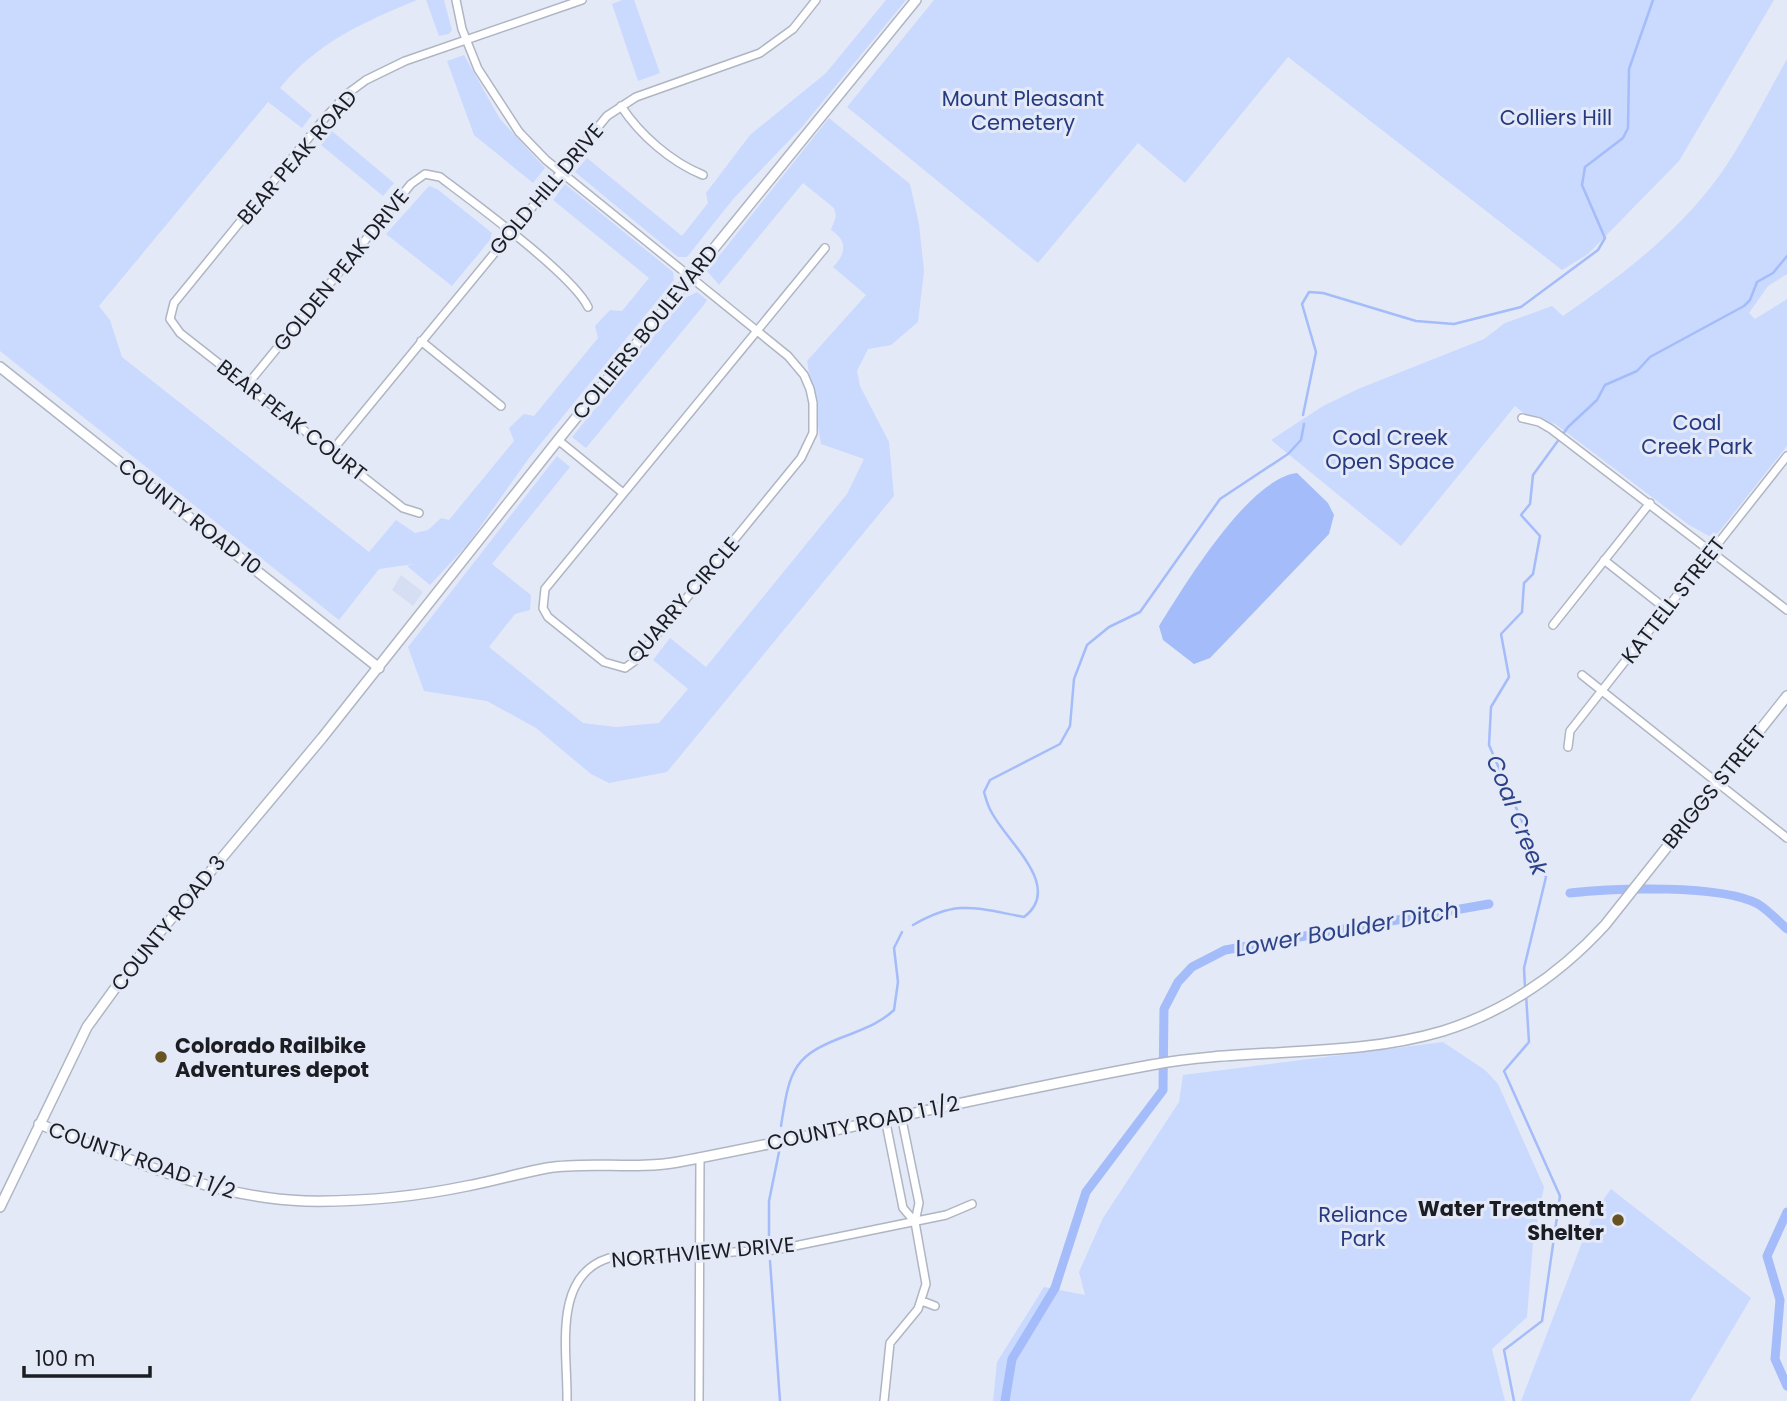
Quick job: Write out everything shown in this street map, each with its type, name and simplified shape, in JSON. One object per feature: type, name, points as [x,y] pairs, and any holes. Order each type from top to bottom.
[{"type":"street","name":"QUARRY CIRCLE","points":[[456,0],[466,40],[488,87],[519,132],[561,172],[788,356],[804,375],[814,411],[813,433],[808,447],[636,660],[625,668],[604,662],[548,617],[542,598],[545,589],[757,331]]},
{"type":"street","name":"BEAR PEAK ROAD","points":[[170,319],[174,303],[347,94],[366,80],[405,61],[582,0]]},
{"type":"street","name":"GOLD HILL DRIVE","points":[[331,452],[607,116],[621,106],[666,85],[760,53],[793,29],[816,0]]},
{"type":"street","name":"COLLIERS BOULEVARD","points":[[379,668],[558,440],[916,0]]},
{"type":"street","points":[[621,106],[641,132],[686,168],[703,175]]},
{"type":"street","name":"GOLDEN PEAK DRIVE","points":[[247,385],[418,177],[429,174],[440,177],[510,233]]},
{"type":"street","points":[[510,233],[582,293],[589,307]]},
{"type":"street","points":[[757,331],[825,248]]},
{"type":"street","name":"BEAR PEAK COURT","points":[[170,319],[180,333],[331,452],[403,508],[419,513]]},
{"type":"street","points":[[421,341],[500,406]]},
{"type":"street","name":"COUNTY ROAD 10","points":[[0,367],[379,668]]},
{"type":"street","points":[[1522,418],[1539,422],[1551,429],[1787,610]]},
{"type":"street","points":[[558,440],[623,494]]},
{"type":"street","name":"KATTELL STREET","points":[[1568,747],[1570,731],[1787,456]]},
{"type":"street","points":[[1553,625],[1650,503]]},
{"type":"street","points":[[1604,560],[1666,610]]},
{"type":"street","name":"COUNTY ROAD 3","points":[[0,1207],[75,1049],[101,1006],[379,668]]},
{"type":"street","points":[[1582,675],[1787,838]]},
{"type":"street","name":"BRIGGS STREET","points":[[1642,878],[1787,696]]},
{"type":"street","name":"COUNTY ROAD 1 1/2","points":[[39,1124],[182,1177],[248,1196],[291,1200],[416,1195],[548,1168],[673,1163],[1157,1064],[1397,1041],[1442,1031],[1488,1014],[1538,986],[1589,942],[1642,878]]},
{"type":"street","points":[[884,1401],[890,1343],[922,1301],[926,1280],[915,1222],[919,1203],[901,1115]]},
{"type":"street","points":[[885,1118],[903,1208],[915,1222]]},
{"type":"street","points":[[699,1401],[700,1157]]},
{"type":"street","name":"NORTHVIEW DRIVE","points":[[567,1401],[568,1303],[580,1276],[593,1264],[609,1258],[775,1250],[946,1215],[972,1204]]},
{"type":"street","points":[[922,1301],[935,1306]]},
{"type":"shaded area","points":[[401,575],[423,592],[413,606],[392,590]]},
{"type":"green space","points":[[0,0],[417,0],[342,35],[294,72],[280,88],[312,115],[302,128],[268,102],[99,306],[110,320],[122,357],[369,552],[396,520],[415,533],[428,530],[441,518],[449,520],[514,441],[509,428],[524,414],[534,416],[598,338],[595,326],[610,310],[622,311],[649,278],[553,200],[565,184],[673,272],[674,280],[529,458],[468,544],[430,585],[407,566],[414,564],[379,569],[339,620],[0,351]]},
{"type":"green space","points":[[426,0],[444,0],[452,30],[449,34],[439,36]]},
{"type":"green space","points":[[622,0],[634,0],[660,73],[638,81],[612,4]]},
{"type":"green space","points":[[886,0],[906,0],[802,127],[734,198],[687,257],[678,257],[575,172],[587,158],[682,236],[708,203],[706,193],[750,135],[826,73]]},
{"type":"green space","points":[[934,0],[1774,0],[1679,161],[1588,254],[1562,270],[1288,57],[1185,183],[1138,143],[1038,263],[847,107]]},
{"type":"green space","points":[[464,55],[500,119],[545,168],[533,183],[474,135],[447,61]]},
{"type":"green space","name":"Coal Creek Open Space","points":[[1787,59],[1787,274],[1768,286],[1749,313],[1755,319],[1787,299],[1787,446],[1718,533],[1709,536],[1689,525],[1554,423],[1546,432],[1515,406],[1401,546],[1271,440],[1323,406],[1358,389],[1484,339],[1505,323],[1552,306],[1563,316],[1606,285],[1667,235],[1703,197],[1737,148]]},
{"type":"green space","points":[[829,118],[910,184],[919,224],[924,271],[918,322],[891,345],[868,349],[857,371],[860,386],[889,442],[894,496],[667,772],[609,783],[591,774],[536,728],[487,701],[424,691],[408,647],[557,456],[570,467],[492,564],[531,595],[530,610],[515,614],[489,647],[583,723],[616,727],[659,723],[688,689],[653,660],[670,638],[706,667],[847,494],[864,459],[821,444],[807,361],[866,295],[833,267],[843,252],[843,243],[831,230],[836,216],[834,208],[803,183],[719,285],[707,271]]},
{"type":"green space","points":[[332,131],[394,183],[383,196],[321,145]]},
{"type":"green space","points":[[429,186],[437,189],[492,233],[490,240],[452,286],[386,234]]},
{"type":"green space","points":[[697,292],[707,300],[703,306],[586,448],[572,437],[685,298]]},
{"type":"green space","name":"Reliance Park","points":[[1443,1042],[1485,1070],[1498,1084],[1544,1187],[1533,1243],[1527,1317],[1492,1349],[1505,1401],[993,1401],[997,1362],[1044,1287],[1085,1295],[1079,1272],[1103,1218],[1179,1102],[1183,1075]]},
{"type":"green space","points":[[1611,1189],[1751,1298],[1690,1401],[1521,1401],[1593,1214]]},
{"type":"water","points":[[1297,473],[1328,503],[1334,515],[1329,534],[1210,658],[1194,664],[1163,640],[1159,626],[1201,561],[1239,513],[1278,479]]},
{"type":"waterway","points":[[1303,415],[1316,352],[1302,304],[1309,292],[1323,293],[1416,321],[1454,324],[1521,307],[1598,250],[1605,238],[1582,185],[1585,167],[1623,138],[1628,128],[1629,69],[1653,0]]},
{"type":"waterway","name":"Coal Creek","points":[[1525,988],[1524,968],[1546,877],[1489,745],[1491,707],[1509,677],[1501,634],[1522,612],[1524,583],[1533,574],[1540,536],[1521,515],[1530,504],[1533,475],[1568,427],[1597,400],[1605,385],[1637,371],[1650,357],[1744,306],[1750,300],[1757,282],[1773,273],[1787,256]]},
{"type":"waterway","points":[[913,925],[942,912],[967,908],[1024,917],[1035,905],[1038,892],[1029,865],[999,825],[987,803],[984,792],[990,780],[1060,744],[1070,726],[1074,679],[1087,645],[1109,627],[1140,612],[1220,499],[1288,454],[1301,440],[1304,424]]},
{"type":"waterway","name":"Lower Boulder Ditch","points":[[1570,893],[1639,889],[1719,893],[1758,904],[1787,929]]},
{"type":"waterway","name":"Lower Boulder Ditch","points":[[1005,1401],[1012,1359],[1055,1288],[1086,1192],[1163,1090],[1164,1009],[1178,982],[1192,967],[1225,950],[1489,904]]},
{"type":"waterway","points":[[781,1126],[792,1076],[806,1057],[817,1049],[874,1024],[894,1010],[898,982],[894,948],[902,932]]},
{"type":"waterway","name":"Coal Creek","points":[[1514,1401],[1504,1350],[1542,1321],[1560,1196],[1504,1071],[1529,1042],[1526,994]]},
{"type":"waterway","points":[[769,1238],[769,1201],[779,1152]]},
{"type":"waterway","name":"Lower Boulder Ditch","points":[[1787,1212],[1767,1256],[1780,1300],[1775,1359],[1787,1386]]},
{"type":"waterway","points":[[770,1261],[780,1401]]},
{"type":"place","name":"Colorado Railbike Adventures depot","points":[[161,1057]]},
{"type":"place","name":"Water Treatment Shelter","points":[[1618,1220]]},
{"type":"park label","name":"Mount Pleasant Cemetery","points":[[1023,110]]},
{"type":"park label","name":"Colliers Hill","points":[[1556,117]]},
{"type":"park label","name":"Coal Creek Park","points":[[1697,434]]}]
